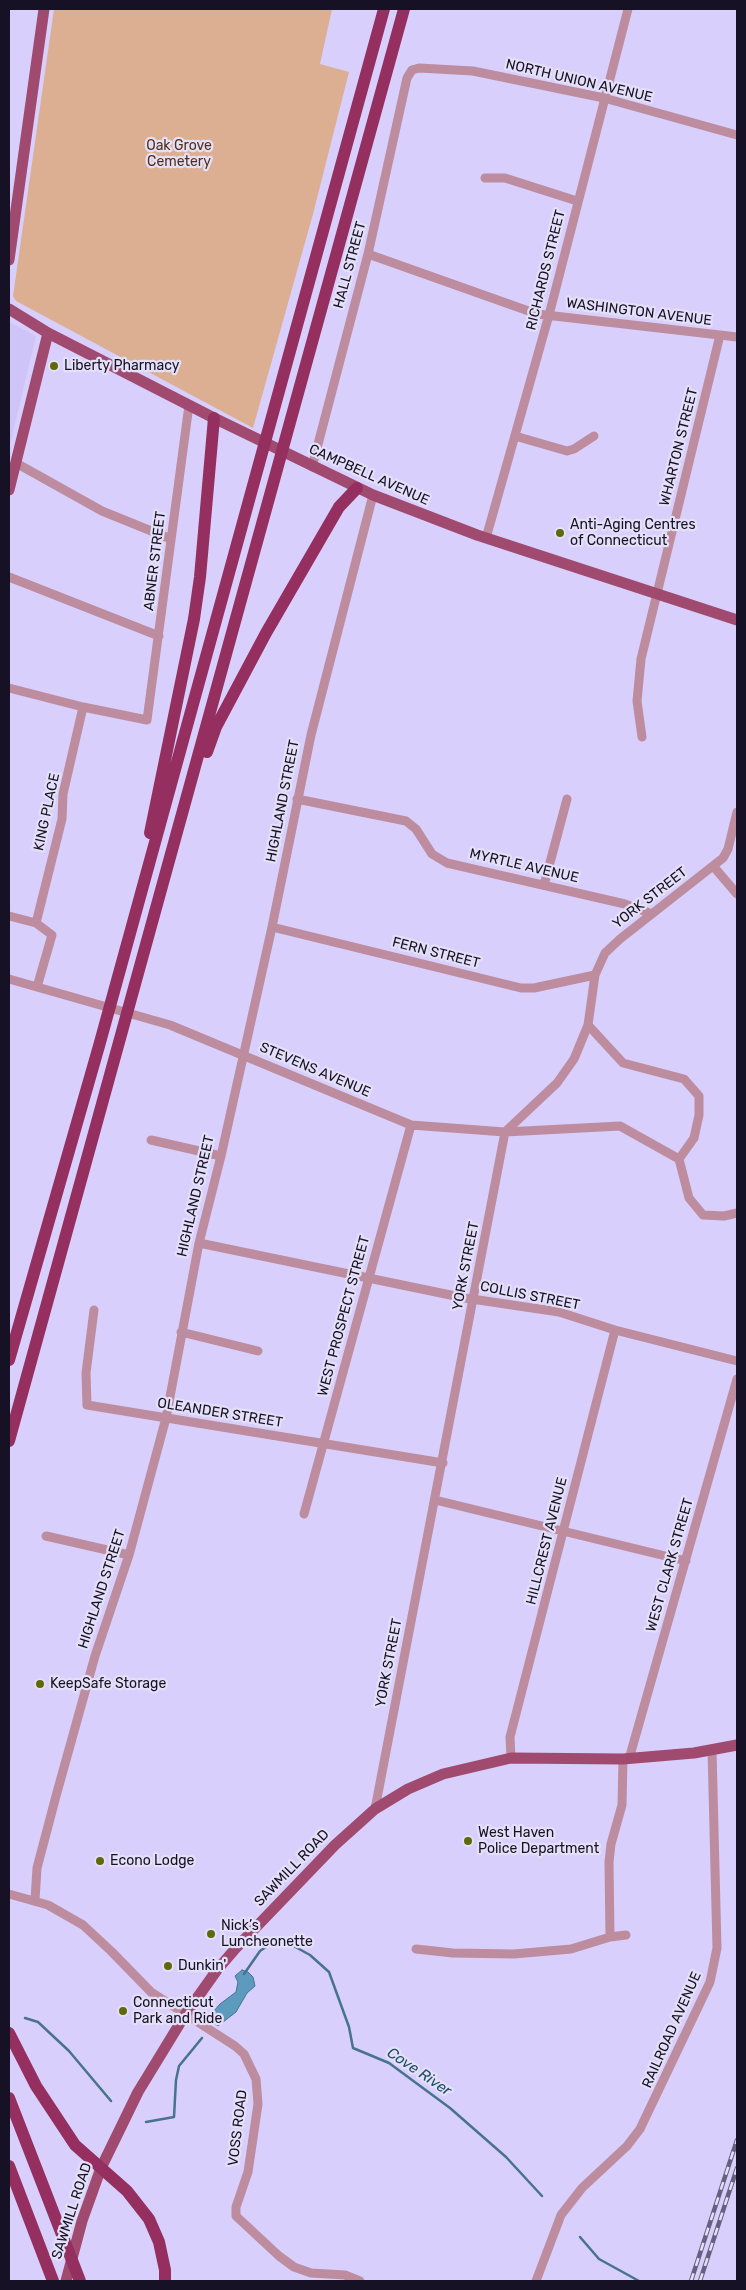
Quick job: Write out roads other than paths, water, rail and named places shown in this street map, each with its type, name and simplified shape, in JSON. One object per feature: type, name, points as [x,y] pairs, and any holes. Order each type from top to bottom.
[{"type":"highway","points":[[9,1360],[123,959],[384,9]]},
{"type":"highway","points":[[9,1441],[404,9]]},
{"type":"highway","points":[[123,959],[194,619],[200,577],[214,418]]},
{"type":"highway","points":[[163,880],[216,727],[234,690],[339,507],[357,488]]},
{"type":"highway","points":[[9,2033],[55,2116],[81,2151],[127,2190],[149,2218],[159,2242],[166,2270],[165,2281]]},
{"type":"highway","points":[[9,2098],[80,2281]]},
{"type":"highway","points":[[9,2166],[52,2279]]},
{"type":"main road","points":[[9,260],[44,9]]},
{"type":"main road","name":"CAMPBELL AVENUE","points":[[9,309],[48,332],[214,418],[373,495],[486,538],[737,620]]},
{"type":"main road","points":[[9,490],[48,332]]},
{"type":"main road","name":"SAWMILL ROAD","points":[[66,2281],[82,2221],[101,2168],[138,2092],[185,2015],[217,1970],[243,1941],[335,1845],[375,1809],[408,1789],[443,1774],[510,1758],[626,1759],[712,1750],[737,1745]]},
{"type":"street","name":"RICHARDS STREET","points":[[486,538],[549,315],[628,9]]},
{"type":"street","name":"NORTH UNION AVENUE","points":[[412,70],[419,68],[473,71],[604,98],[737,135]]},
{"type":"street","name":"HALL STREET","points":[[312,467],[368,254],[407,78],[412,70]]},
{"type":"street","points":[[485,178],[505,178],[578,201]]},
{"type":"street","name":"WASHINGTON AVENUE","points":[[368,254],[537,314],[737,337]]},
{"type":"street","name":"WHARTON STREET","points":[[642,737],[637,701],[641,659],[720,335]]},
{"type":"street","name":"ABNER STREET","points":[[83,707],[147,720],[189,405]]},
{"type":"street","points":[[514,436],[566,451],[574,449],[594,436]]},
{"type":"street","points":[[16,464],[102,511],[125,522],[172,539]]},
{"type":"street","name":"HIGHLAND STREET","points":[[35,1900],[37,1868],[56,1796],[95,1656],[129,1555],[166,1418],[199,1243],[221,1156],[272,927],[313,725],[373,495]]},
{"type":"street","points":[[9,577],[159,636]]},
{"type":"street","points":[[9,688],[83,707]]},
{"type":"street","name":"KING PLACE","points":[[36,923],[62,819],[63,794],[83,707]]},
{"type":"street","name":"MYRTLE AVENUE","points":[[297,799],[406,821],[413,826],[428,849],[441,860],[625,904],[652,914]]},
{"type":"street","points":[[544,885],[567,799]]},
{"type":"street","name":"YORK STREET","points":[[375,1809],[505,1132],[547,1093],[566,1072],[578,1050],[588,1025],[595,975],[609,949],[714,867],[726,854],[737,812]]},
{"type":"street","points":[[714,867],[737,894]]},
{"type":"street","points":[[9,916],[36,923],[52,935],[37,987]]},
{"type":"street","name":"FERN STREET","points":[[272,927],[521,988],[534,988],[595,975]]},
{"type":"street","name":"STEVENS AVENUE","points":[[9,979],[170,1025],[411,1125],[505,1132],[620,1126],[679,1159]]},
{"type":"street","points":[[588,1025],[623,1063],[684,1079],[699,1096],[699,1115],[694,1138],[679,1159],[689,1198],[703,1215],[724,1216],[737,1213]]},
{"type":"street","name":"WEST PROSPECT STREET","points":[[304,1514],[411,1125]]},
{"type":"street","points":[[151,1140],[221,1156]]},
{"type":"street","name":"COLLIS STREET","points":[[199,1243],[474,1299],[559,1312],[614,1330],[737,1361]]},
{"type":"street","name":"OLEANDER STREET","points":[[94,1310],[86,1373],[87,1405],[442,1463]]},
{"type":"street","name":"HILLCREST AVENUE","points":[[510,1758],[510,1737],[614,1330]]},
{"type":"street","points":[[181,1332],[258,1351]]},
{"type":"street","name":"WEST CLARK STREET","points":[[610,1937],[609,1862],[611,1844],[622,1805],[626,1759],[686,1561],[737,1379]]},
{"type":"street","points":[[435,1500],[686,1561]]},
{"type":"street","points":[[46,1536],[129,1555]]},
{"type":"street","name":"RAILROAD AVENUE","points":[[536,2281],[561,2215],[576,2195],[627,2146],[640,2129],[710,1982],[715,1965],[717,1942],[712,1750]]},
{"type":"street","name":"VOSS ROAD","points":[[9,1894],[48,1905],[83,1925],[112,1951],[151,1992],[240,2050],[251,2066],[258,2091],[248,2172],[236,2207],[236,2216],[279,2256],[301,2270],[345,2275],[360,2281]]},
{"type":"street","points":[[416,1949],[454,1953],[514,1954],[571,1949],[610,1937],[626,1935]]},
{"type":"water","points":[[242,1970],[248,1972],[253,1977],[255,1986],[247,1993],[236,2012],[218,2026],[208,2018],[220,2004],[236,1992],[238,1982],[235,1976]]},
{"type":"waterway","name":"Cove River","points":[[244,1974],[260,1951],[279,1938],[310,1955],[329,1972],[349,2027],[353,2048],[389,2063],[450,2108],[506,2157],[542,2196]]},
{"type":"waterway","name":"Cove River","points":[[25,2018],[38,2022],[69,2051],[111,2101]]},
{"type":"waterway","name":"Cove River","points":[[146,2122],[174,2117],[176,2080],[179,2066],[202,2038]]},
{"type":"waterway","name":"Cove River","points":[[580,2237],[599,2259],[639,2281]]},
{"type":"railway","points":[[691,2281],[737,2140]]},
{"type":"railway","points":[[700,2281],[737,2168]]},
{"type":"place","name":"Liberty Pharmacy","points":[[54,366]]},
{"type":"place","name":"Anti-Aging Centres of Connecticut","points":[[560,533]]},
{"type":"place","name":"KeepSafe Storage","points":[[40,1684]]},
{"type":"place","name":"West Haven Police Department","points":[[468,1841]]},
{"type":"place","name":"Econo Lodge","points":[[100,1861]]},
{"type":"place","name":"Nick’s Luncheonette","points":[[211,1934]]},
{"type":"place","name":"Dunkin'","points":[[168,1966]]},
{"type":"place","name":"Connecticut Park and Ride","points":[[123,2011]]},
{"type":"park label","name":"Oak Grove Cemetery","points":[[179,154]]}]
